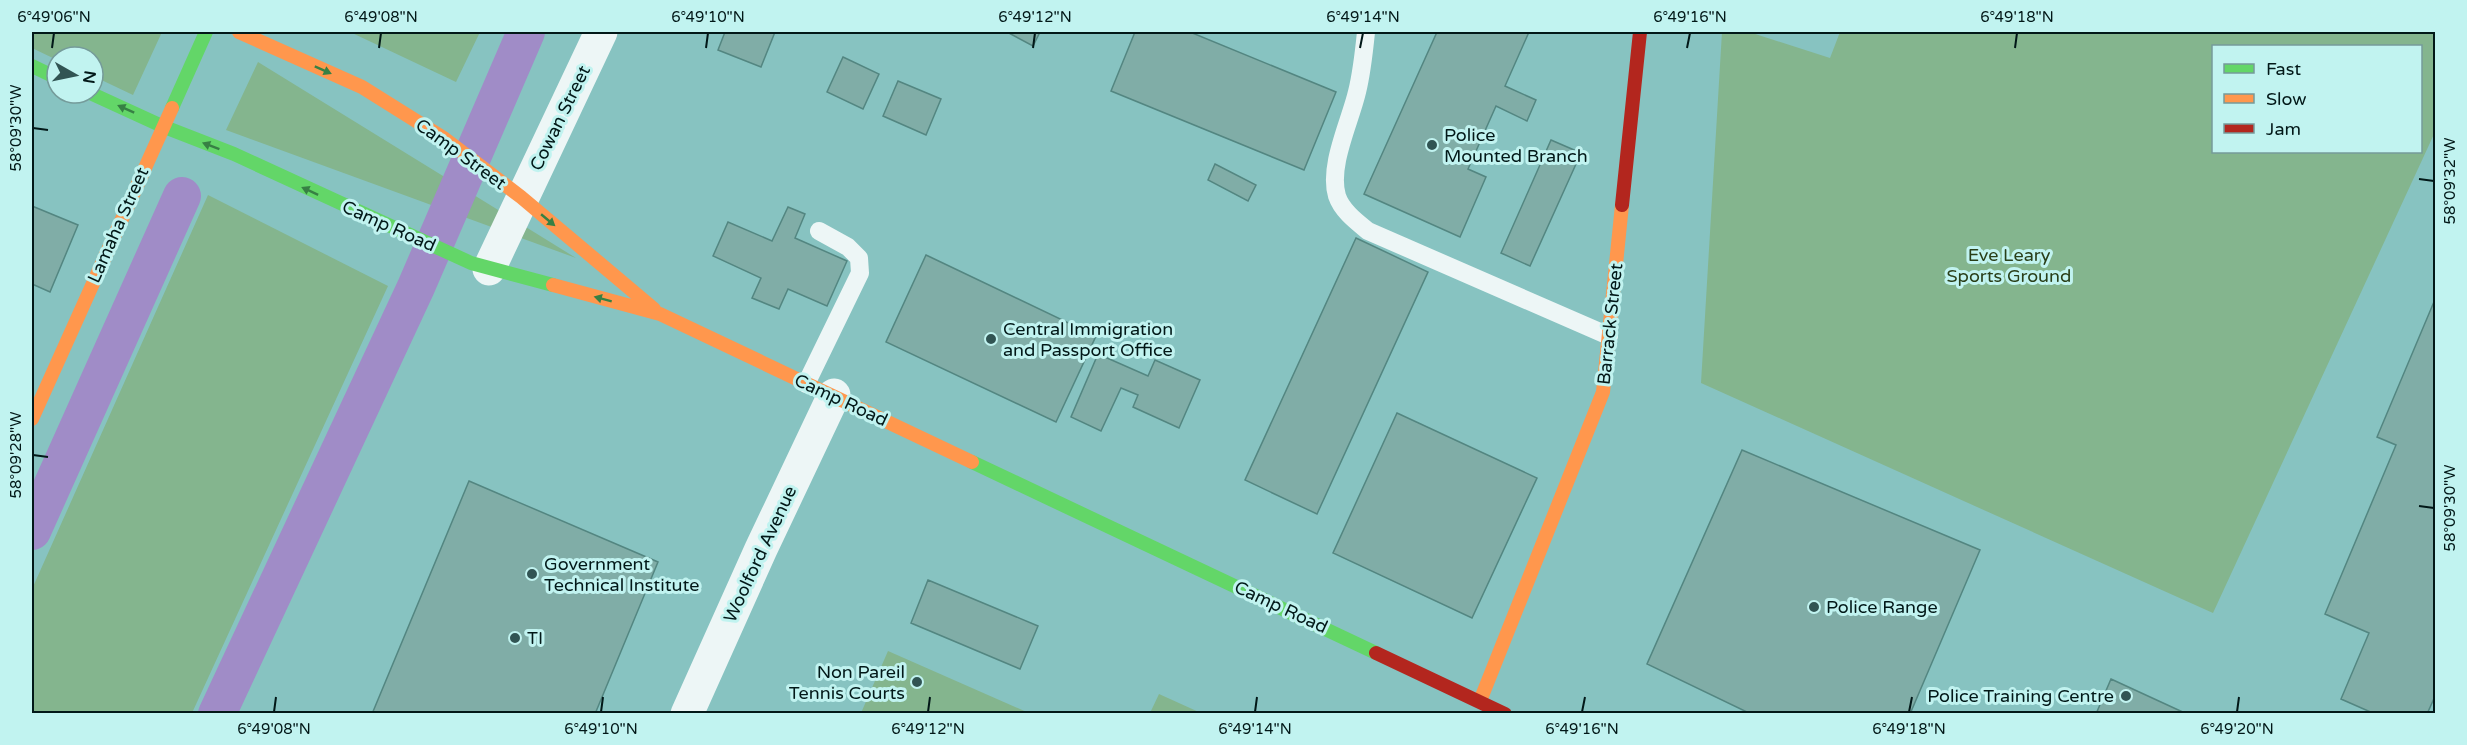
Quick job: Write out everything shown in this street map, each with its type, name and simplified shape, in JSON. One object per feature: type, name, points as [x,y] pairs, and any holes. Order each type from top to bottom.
[{"type":"main road","name":"Lamaha Street","points":[[32,418],[206,32]]},
{"type":"main road","name":"Camp Street","points":[[239,32],[362,87],[445,139],[660,314]]},
{"type":"main road","name":"Barrack Street","points":[[1480,701],[1603,392],[1640,32]]},
{"type":"main road","points":[[105,100],[162,126]]},
{"type":"main road","name":"Camp Road","points":[[162,126],[234,154],[480,266],[660,314],[1505,714]]},
{"type":"street","name":"Cowan Street","points":[[480,266],[511,191],[601,32]]},
{"type":"street","name":"Woolford Avenue","points":[[687,714],[808,451],[820,390]]},
{"type":"lane","points":[[1366,32],[1358,90],[1337,161],[1335,177],[1338,197],[1346,210],[1368,231],[1609,336]]},
{"type":"lane","points":[[819,231],[849,247],[858,258],[860,273],[820,390]]},
{"type":"green space","points":[[32,32],[162,32],[133,95],[105,82],[105,45],[45,45],[45,54],[32,48]]},
{"type":"green space","points":[[350,32],[480,32],[456,82]]},
{"type":"green space","name":"Eve Leary Sports Ground","points":[[1722,32],[1749,32],[1830,58],[1840,32],[2435,32],[2435,132],[2213,613],[1701,383]]},
{"type":"green space","points":[[258,62],[576,258],[226,130]]},
{"type":"green space","points":[[208,195],[388,286],[192,713],[32,713],[32,589]]},
{"type":"green space","name":"Non Pareil Tennis Courts","points":[[888,651],[1029,713],[861,713]]},
{"type":"green space","points":[[1159,694],[1201,713],[1150,713]]},
{"type":"building","points":[[725,32],[775,32],[761,67],[718,50]]},
{"type":"building","points":[[1007,32],[1040,32],[1033,46]]},
{"type":"building","points":[[1135,32],[1190,32],[1336,92],[1304,170],[1111,91]]},
{"type":"building","name":"Police Mounted Branch","points":[[1437,32],[1529,32],[1505,86],[1536,100],[1527,121],[1496,106],[1468,169],[1486,177],[1460,237],[1364,194]]},
{"type":"building","points":[[843,57],[879,74],[863,109],[827,92]]},
{"type":"building","points":[[898,81],[941,99],[926,135],[883,116]]},
{"type":"building","points":[[1551,140],[1581,153],[1530,266],[1501,253]]},
{"type":"building","points":[[1215,164],[1256,185],[1248,201],[1208,180]]},
{"type":"building","points":[[32,206],[78,225],[50,292],[32,284]]},
{"type":"building","points":[[788,207],[805,214],[795,238],[847,261],[827,306],[788,289],[779,309],[752,298],[761,278],[713,256],[728,222],[772,241]]},
{"type":"building","points":[[1356,238],[1428,272],[1317,514],[1245,480]]},
{"type":"building","name":"Central Immigration and Passport Office","points":[[926,255],[1096,336],[1056,422],[886,342]]},
{"type":"building","points":[[2436,297],[2436,694],[2427,714],[2375,714],[2341,699],[2369,633],[2325,614],[2396,445],[2377,437]]},
{"type":"building","points":[[1098,354],[1148,376],[1155,360],[1200,380],[1179,428],[1133,407],[1138,395],[1121,388],[1101,431],[1071,417]]},
{"type":"building","points":[[1397,413],[1537,478],[1472,618],[1333,553]]},
{"type":"building","name":"Police Range","points":[[1742,450],[1980,550],[1910,714],[1751,714],[1647,664]]},
{"type":"building","name":"TI","points":[[469,481],[658,562],[595,714],[372,714]]},
{"type":"building","points":[[928,580],[1038,626],[1020,669],[911,623]]},
{"type":"building","name":"Police Training Centre","points":[[2111,679],[2187,714],[2096,714]]},
{"type":"waterway","points":[[217,714],[416,287],[526,32]]},
{"type":"waterway","points":[[32,531],[182,196]]},
{"type":"traffic: fast","points":[[172,108],[206,32]]},
{"type":"traffic: fast","points":[[32,66],[45,72]]},
{"type":"traffic: fast","points":[[105,100],[162,126],[234,154],[471,263],[553,285]]},
{"type":"traffic: fast","points":[[972,462],[1376,653]]},
{"type":"traffic: slow","points":[[239,32],[362,87],[445,139],[521,197],[654,309]]},
{"type":"traffic: slow","points":[[32,419],[172,108]]},
{"type":"traffic: slow","points":[[1480,701],[1603,392],[1622,205]]},
{"type":"traffic: slow","points":[[553,285],[660,314],[972,462]]},
{"type":"traffic: jam","points":[[1622,205],[1640,32]]},
{"type":"traffic: jam","points":[[1376,653],[1505,714]]},
{"type":"place","name":"Police Mounted Branch","points":[[1432,145]]},
{"type":"place","name":"Central Immigration and Passport Office","points":[[991,339]]},
{"type":"place","name":"Government Technical Institute","points":[[532,574]]},
{"type":"place","name":"Police Range","points":[[1814,607]]},
{"type":"place","name":"TI","points":[[515,638]]},
{"type":"place","name":"Non Pareil Tennis Courts","points":[[917,682]]},
{"type":"place","name":"Police Training Centre","points":[[2126,696]]}]
